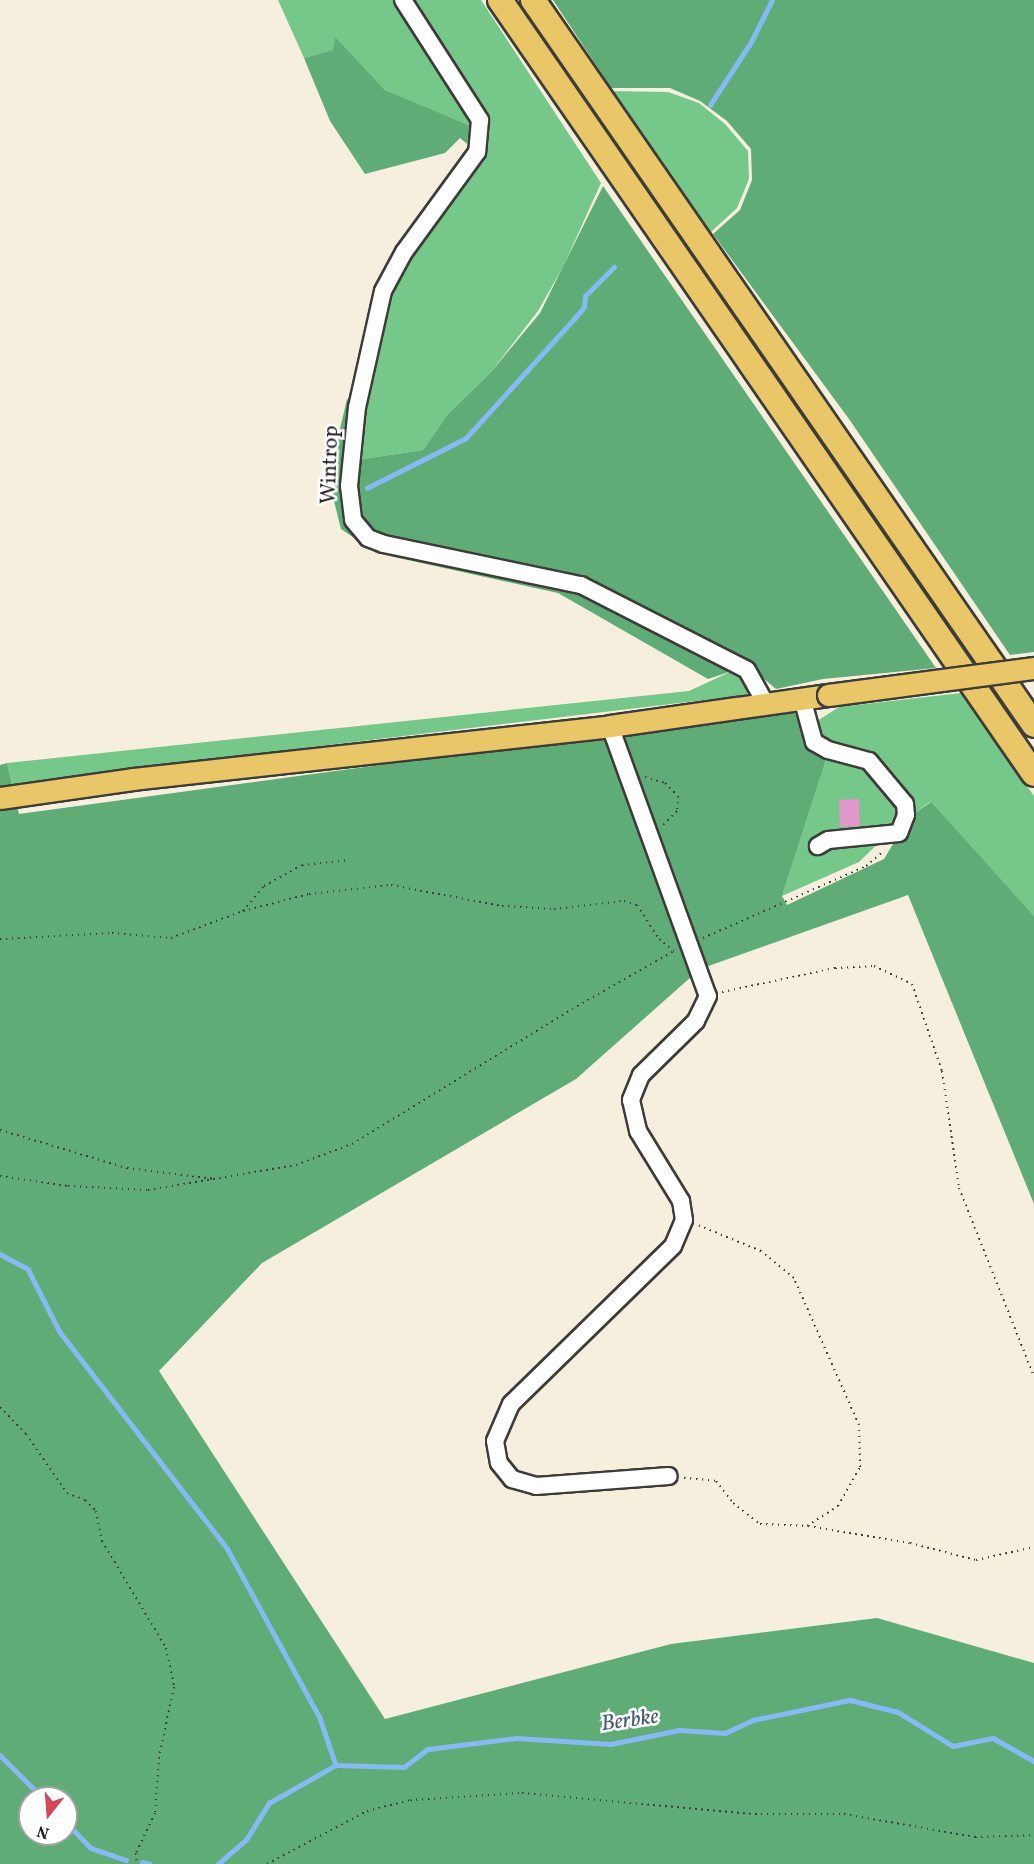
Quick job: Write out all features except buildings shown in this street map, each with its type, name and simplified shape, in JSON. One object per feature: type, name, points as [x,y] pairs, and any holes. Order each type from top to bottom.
[{"type":"highway","points":[[500,0],[1034,774]]},
{"type":"highway","points":[[533,0],[1034,725]]},
{"type":"main road","points":[[0,798],[133,779],[610,726],[828,694],[1034,668]]},
{"type":"street","name":"Wintrop","points":[[403,0],[480,120],[478,142],[477,152],[404,252],[383,291],[357,406],[349,486],[352,520],[368,538],[384,544],[581,585],[747,670],[765,703]]},
{"type":"street","points":[[802,698],[814,742],[820,747],[868,761],[899,796],[906,815],[898,832],[828,840],[818,846]]},
{"type":"street","points":[[610,726],[708,996],[696,1021],[641,1075],[631,1100],[638,1131],[681,1201],[684,1220],[673,1246],[511,1404],[495,1441],[499,1463],[512,1479],[536,1486],[669,1476]]},
{"type":"path","points":[[628,775],[665,783],[678,796],[677,811],[669,822],[649,831]]},
{"type":"path","points":[[700,939],[866,866],[898,832]]},
{"type":"path","points":[[243,911],[264,886],[302,865],[351,860]]},
{"type":"path","points":[[0,939],[112,933],[171,938],[243,911],[309,894],[391,885],[502,906],[554,909],[624,901],[637,906],[659,939],[674,951],[572,1009],[352,1144],[296,1165],[221,1180],[148,1190],[68,1186],[0,1176]]},
{"type":"path","points":[[708,996],[835,968],[874,966],[912,984],[942,1071],[958,1188],[1034,1376]]},
{"type":"path","points":[[0,1130],[127,1168],[221,1180]]},
{"type":"path","points":[[684,1220],[761,1251],[794,1278],[859,1425],[860,1467],[838,1506],[807,1526]]},
{"type":"path","points":[[0,1407],[26,1434],[67,1493],[85,1500],[96,1511],[102,1541],[166,1648],[174,1687],[159,1757],[155,1813],[136,1853],[137,1864]]},
{"type":"path","points":[[669,1476],[716,1481],[733,1503],[760,1524],[807,1526],[910,1543],[976,1560],[1034,1547]]},
{"type":"path","points":[[267,1864],[368,1811],[410,1800],[522,1792],[755,1814],[844,1814],[975,1837],[1034,1834]]},
{"type":"green space","points":[[278,0],[481,0],[601,183],[563,267],[538,311],[491,372],[447,415],[423,450],[356,460],[362,396],[386,299],[406,257],[488,135],[385,90],[335,38],[334,50],[304,58]]},
{"type":"green space","points":[[553,0],[1034,0],[1034,652],[1010,655],[849,419],[713,234],[740,210],[752,180],[751,149],[727,121],[700,101],[670,88],[611,88]]},
{"type":"green space","points":[[335,37],[385,90],[470,126],[471,147],[460,138],[445,153],[365,174],[330,121],[304,58],[333,50]]},
{"type":"green space","points":[[610,91],[668,92],[699,103],[725,124],[748,151],[749,179],[737,208],[711,232]]},
{"type":"green space","points":[[603,186],[936,668],[823,679],[776,689],[758,674],[732,671],[708,679],[558,593],[376,553],[341,529],[333,497],[339,433],[347,399],[354,402],[356,460],[423,450],[447,415],[491,372],[540,313]]},
{"type":"green space","points":[[732,671],[741,675],[750,690],[746,695],[204,760],[13,788],[7,763],[689,691]]},
{"type":"green space","points":[[961,693],[1034,796],[1034,916],[930,802],[909,817],[905,792],[822,742],[814,723],[839,707]]},
{"type":"green space","points":[[785,710],[796,714],[804,736],[828,754],[782,896],[787,905],[884,859],[909,817],[931,802],[1034,916],[1034,1204],[908,895],[700,969],[576,1079],[262,1263],[159,1371],[385,1719],[671,1644],[877,1618],[1034,1663],[1034,1864],[0,1864],[0,765],[7,763],[19,814]]},
{"type":"green space","points":[[828,754],[870,768],[895,798],[900,815],[893,829],[859,862],[782,896]]},
{"type":"waterway","points":[[710,105],[751,42],[772,0]]},
{"type":"waterway","points":[[367,488],[466,438],[574,319],[584,307],[585,296],[614,267]]},
{"type":"waterway","points":[[0,1254],[28,1269],[60,1332],[227,1548],[320,1718],[336,1765]]},
{"type":"waterway","name":"Berbke","points":[[218,1864],[246,1840],[269,1803],[336,1765],[404,1767],[428,1749],[516,1738],[611,1744],[679,1730],[725,1733],[753,1720],[850,1700],[898,1712],[953,1746],[993,1738],[1034,1761]]},
{"type":"waterway","points":[[0,1755],[31,1786]]},
{"type":"waterway","points":[[78,1834],[91,1848],[126,1860]]},
{"type":"waterway","points":[[142,1862],[150,1864]]}]
